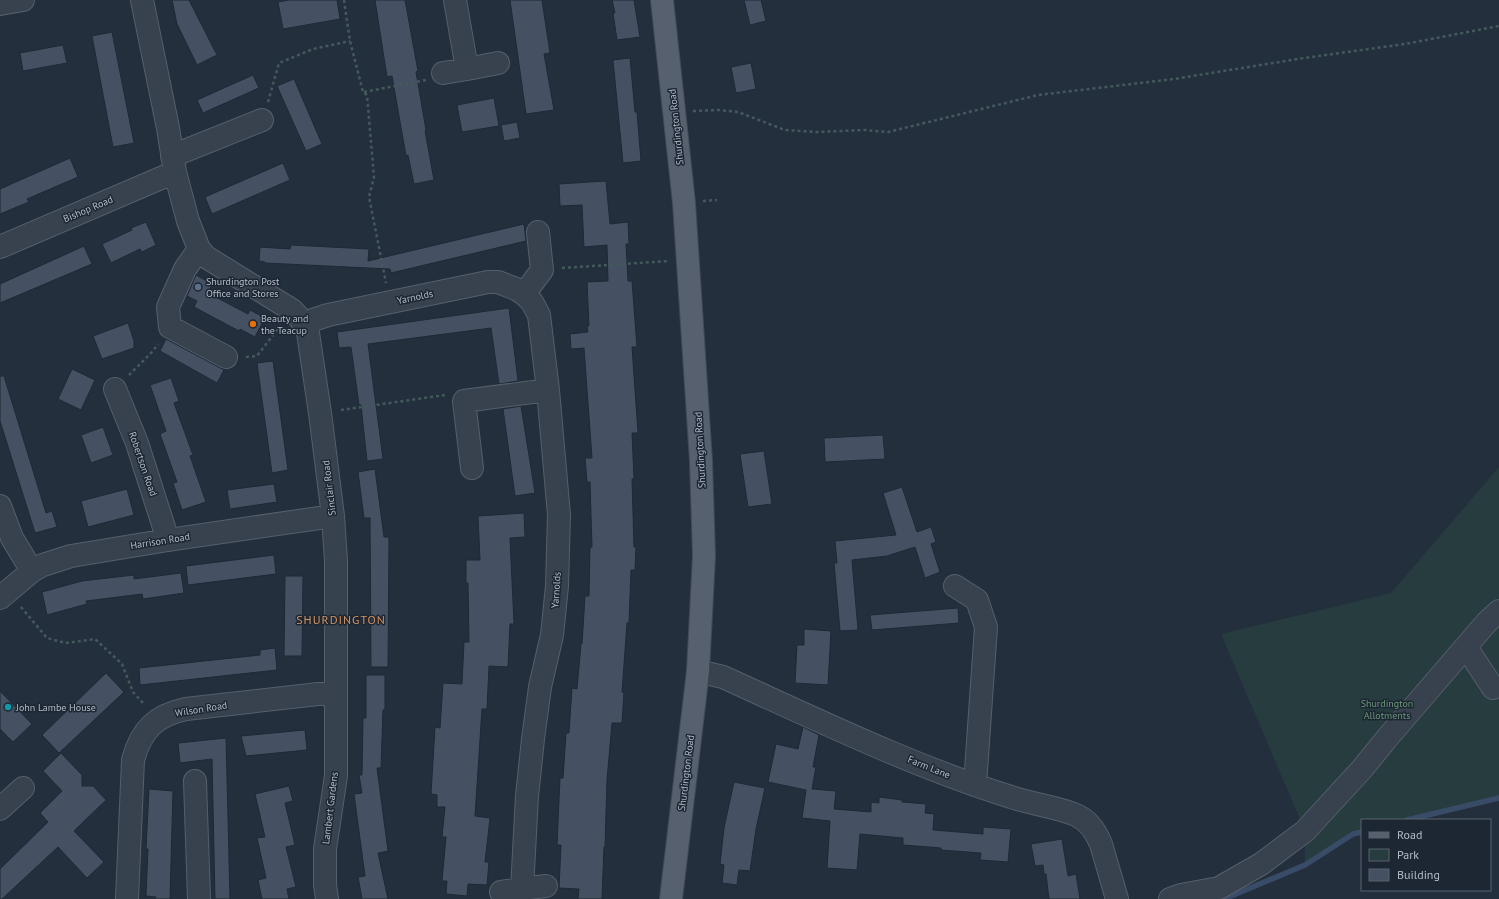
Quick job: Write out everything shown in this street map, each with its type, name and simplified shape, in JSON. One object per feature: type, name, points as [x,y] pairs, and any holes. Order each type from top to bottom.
[{"type":"main road","name":"Shurdington Road","points":[[662,0],[684,203],[701,461],[704,540],[698,671],[671,899]]},
{"type":"street","points":[[0,4],[23,0]]},
{"type":"street","points":[[142,0],[174,164],[188,221],[199,249],[206,257],[291,311]]},
{"type":"street","points":[[455,0],[467,68]]},
{"type":"street","points":[[443,73],[498,63]]},
{"type":"street","name":"Bishop Road","points":[[0,247],[174,164],[262,120]]},
{"type":"street","points":[[524,294],[542,270],[538,232]]},
{"type":"street","points":[[199,249],[185,269],[168,307],[170,327],[226,357]]},
{"type":"street","name":"Yarnolds","points":[[291,311],[328,315],[488,282],[508,285],[524,294],[532,302],[539,314],[548,390],[559,515],[557,586],[552,635],[540,687],[533,739],[527,796],[522,888]]},
{"type":"street","name":"Sinclair Road","points":[[291,311],[308,333],[333,516],[336,561],[336,692]]},
{"type":"street","name":"Robertson Road","points":[[115,389],[137,442],[168,540]]},
{"type":"street","points":[[472,468],[464,401],[548,390]]},
{"type":"street","points":[[0,506],[12,538],[32,571]]},
{"type":"street","name":"Harrison Road","points":[[4,595],[32,571],[43,565],[71,556],[333,516]]},
{"type":"street","points":[[955,586],[977,600],[986,627],[975,785]]},
{"type":"street","points":[[1170,899],[1180,895],[1218,888],[1261,864],[1305,832],[1362,769],[1466,646],[1499,611]]},
{"type":"street","points":[[1466,646],[1493,688]]},
{"type":"street","name":"Farm Lane","points":[[698,671],[723,677],[869,743],[975,785],[1013,798],[1076,815],[1094,832],[1101,844],[1117,899]]},
{"type":"street","name":"Wilson Road","points":[[127,899],[133,760],[141,737],[149,727],[158,720],[172,713],[186,709],[336,692]]},
{"type":"street","name":"Lambert Gardens","points":[[327,899],[324,863],[326,836],[336,776],[336,692]]},
{"type":"street","points":[[196,781],[199,899]]},
{"type":"street","points":[[0,808],[23,788]]},
{"type":"street","points":[[501,892],[546,886]]},
{"type":"path","points":[[344,0],[350,41],[363,92],[367,95],[374,177],[369,197],[390,302]]},
{"type":"path","points":[[675,111],[719,110],[738,112],[785,130],[817,132],[865,130],[888,132],[1038,95],[1174,79],[1304,58],[1405,44],[1499,26]]},
{"type":"path","points":[[262,120],[279,63],[313,49],[350,41]]},
{"type":"path","points":[[363,92],[428,80],[443,73]]},
{"type":"path","points":[[542,270],[687,260]]},
{"type":"path","points":[[226,357],[257,356],[291,311]]},
{"type":"path","points":[[115,389],[153,351],[170,327]]},
{"type":"path","points":[[320,413],[448,395],[464,401]]},
{"type":"path","points":[[4,595],[47,638],[66,643],[95,639],[122,664],[134,692],[158,720]]},
{"type":"green space","name":"Shurdington Allotments","points":[[1499,467],[1499,798],[1414,819],[1361,819],[1361,832],[1353,834],[1305,865],[1305,831],[1221,634],[1391,593]]},
{"type":"building","points":[[172,0],[189,0],[217,55],[197,65],[177,24]]},
{"type":"building","points":[[289,0],[337,0],[340,19],[283,29],[278,2]]},
{"type":"building","points":[[375,0],[405,0],[418,71],[416,72],[434,180],[414,184],[408,155],[406,156],[392,76],[387,77]]},
{"type":"building","points":[[510,0],[542,0],[550,53],[544,54],[554,110],[526,114]]},
{"type":"building","points":[[612,0],[634,0],[640,37],[617,40],[613,13],[615,13]]},
{"type":"building","points":[[744,0],[761,0],[766,21],[750,25]]},
{"type":"building","points":[[112,32],[134,143],[113,147],[92,36]]},
{"type":"building","points":[[63,45],[67,63],[23,71],[20,53]]},
{"type":"building","points":[[630,58],[635,112],[637,112],[641,161],[623,163],[613,60]]},
{"type":"building","points":[[751,63],[756,89],[736,93],[731,67]]},
{"type":"building","points":[[253,75],[259,88],[203,113],[197,100]]},
{"type":"building","points":[[294,79],[322,144],[306,151],[277,86]]},
{"type":"building","points":[[494,98],[499,126],[462,132],[457,105]]},
{"type":"building","points":[[517,122],[520,138],[504,141],[501,125]]},
{"type":"building","points":[[70,158],[78,177],[27,199],[29,202],[0,214],[0,189]]},
{"type":"building","points":[[283,163],[290,180],[212,214],[205,197]]},
{"type":"building","points":[[606,181],[610,224],[628,222],[629,244],[626,244],[628,281],[632,281],[637,347],[632,347],[638,433],[632,433],[634,547],[636,547],[635,570],[631,570],[629,623],[627,623],[622,692],[624,692],[622,723],[612,723],[607,780],[602,899],[578,899],[579,889],[559,888],[561,845],[557,845],[560,778],[563,778],[566,733],[569,733],[572,688],[577,689],[585,596],[589,596],[590,547],[592,547],[590,482],[587,482],[585,458],[592,458],[584,348],[571,349],[570,334],[588,332],[587,282],[608,281],[607,245],[584,247],[582,205],[560,206],[559,184]]},
{"type":"building","points":[[146,222],[156,245],[142,252],[140,249],[111,263],[102,244],[132,230],[131,228]]},
{"type":"building","points":[[524,224],[526,241],[391,273],[390,269],[265,263],[259,261],[260,247],[290,249],[291,245],[369,249],[368,261]]},
{"type":"building","points":[[84,246],[92,264],[0,303],[0,284]]},
{"type":"building","points":[[196,275],[212,284],[208,293],[248,314],[250,310],[265,318],[255,337],[240,329],[239,331],[194,307],[197,301],[187,296]]},
{"type":"building","points":[[509,308],[518,381],[499,384],[491,328],[368,344],[383,459],[367,461],[361,405],[359,405],[351,347],[339,348],[337,332]]},
{"type":"building","points":[[128,323],[134,341],[134,348],[102,359],[93,336]]},
{"type":"building","points":[[166,339],[224,370],[217,383],[160,351]]},
{"type":"building","points":[[273,361],[288,470],[272,473],[257,363]]},
{"type":"building","points":[[72,369],[95,380],[81,410],[58,399]]},
{"type":"building","points":[[0,376],[4,376],[46,513],[52,511],[57,527],[35,533],[0,421]]},
{"type":"building","points":[[171,378],[179,401],[174,403],[193,455],[190,456],[206,502],[182,510],[173,483],[177,482],[160,434],[166,431],[150,385]]},
{"type":"building","points":[[521,406],[535,493],[515,496],[503,409]]},
{"type":"building","points":[[103,427],[113,455],[91,463],[81,435]]},
{"type":"building","points":[[883,435],[885,459],[825,462],[824,438]]},
{"type":"building","points":[[764,451],[772,504],[748,507],[740,454]]},
{"type":"building","points":[[375,469],[384,537],[389,537],[388,667],[371,667],[370,518],[364,518],[358,472]]},
{"type":"building","points":[[274,484],[277,502],[230,509],[227,490]]},
{"type":"building","points":[[902,487],[917,532],[931,527],[936,542],[931,544],[940,572],[925,578],[915,547],[887,556],[852,560],[858,630],[840,631],[834,563],[837,563],[835,541],[896,535],[883,493]]},
{"type":"building","points":[[127,489],[134,515],[88,527],[81,501]]},
{"type":"building","points":[[524,513],[525,537],[510,538],[514,624],[510,624],[508,667],[489,666],[487,709],[482,709],[475,816],[490,818],[485,862],[489,862],[487,885],[468,884],[467,896],[446,894],[447,881],[442,881],[446,837],[442,837],[445,807],[437,807],[437,795],[431,794],[435,727],[440,728],[443,683],[462,684],[464,642],[469,642],[466,560],[480,560],[478,516]]},
{"type":"building","points":[[274,555],[276,574],[188,585],[186,566]]},
{"type":"building","points":[[181,573],[184,593],[143,599],[142,594],[86,601],[87,604],[47,615],[42,592],[82,581],[134,575],[134,579]]},
{"type":"building","points":[[285,576],[303,576],[302,656],[284,656]]},
{"type":"building","points":[[958,608],[959,623],[872,630],[870,615]]},
{"type":"building","points":[[804,629],[831,631],[828,685],[795,683],[797,645],[804,645]]},
{"type":"building","points":[[275,648],[277,670],[140,685],[139,668],[260,655],[260,650]]},
{"type":"building","points":[[106,673],[124,692],[59,753],[42,735]]},
{"type":"building","points":[[366,675],[385,675],[385,710],[383,710],[381,768],[377,768],[388,851],[378,853],[388,899],[362,899],[358,877],[365,876],[354,794],[362,793],[359,775],[362,775],[363,718],[366,718]]},
{"type":"building","name":"John Lambe House","points":[[0,691],[32,724],[13,742],[0,729]]},
{"type":"building","points":[[803,727],[819,735],[813,767],[816,767],[812,789],[836,791],[834,809],[871,812],[871,802],[879,803],[879,797],[902,800],[902,802],[926,804],[925,813],[934,814],[933,830],[983,834],[983,827],[1011,829],[1008,862],[980,860],[981,853],[903,845],[903,838],[860,834],[857,870],[827,868],[830,821],[802,818],[806,790],[768,782],[776,744],[798,749]]},
{"type":"building","points":[[305,730],[307,750],[246,756],[241,736]]},
{"type":"building","points":[[226,738],[230,899],[215,899],[212,759],[180,763],[178,743]]},
{"type":"building","points":[[61,753],[82,775],[82,786],[93,786],[106,800],[74,831],[104,862],[87,878],[58,847],[2,899],[0,899],[0,869],[48,822],[40,813],[62,791],[43,771]]},
{"type":"building","points":[[734,782],[765,788],[756,829],[750,871],[739,870],[737,885],[722,883],[724,865],[720,864],[724,828]]},
{"type":"building","points":[[289,786],[293,801],[285,803],[295,845],[286,847],[296,887],[287,889],[289,899],[262,899],[258,880],[266,878],[257,838],[265,837],[255,794]]},
{"type":"building","points":[[149,789],[173,791],[170,899],[155,899],[156,897],[146,896],[148,849],[146,849]]},
{"type":"building","points":[[1062,839],[1068,876],[1076,874],[1080,899],[1049,899],[1046,874],[1044,874],[1043,865],[1035,866],[1031,844]]},
{"type":"waterway","points":[[1411,819],[1499,798]]},
{"type":"waterway","points":[[1224,899],[1305,865],[1353,834],[1361,832]]},
{"type":"place","name":"Shurdington Post Office and Stores","points":[[198,287]]},
{"type":"place","name":"Beauty and the Teacup","points":[[253,324]]},
{"type":"place","name":"John Lambe House","points":[[8,707]]},
{"type":"district","name":"SHURDINGTON","points":[[341,619]]}]
